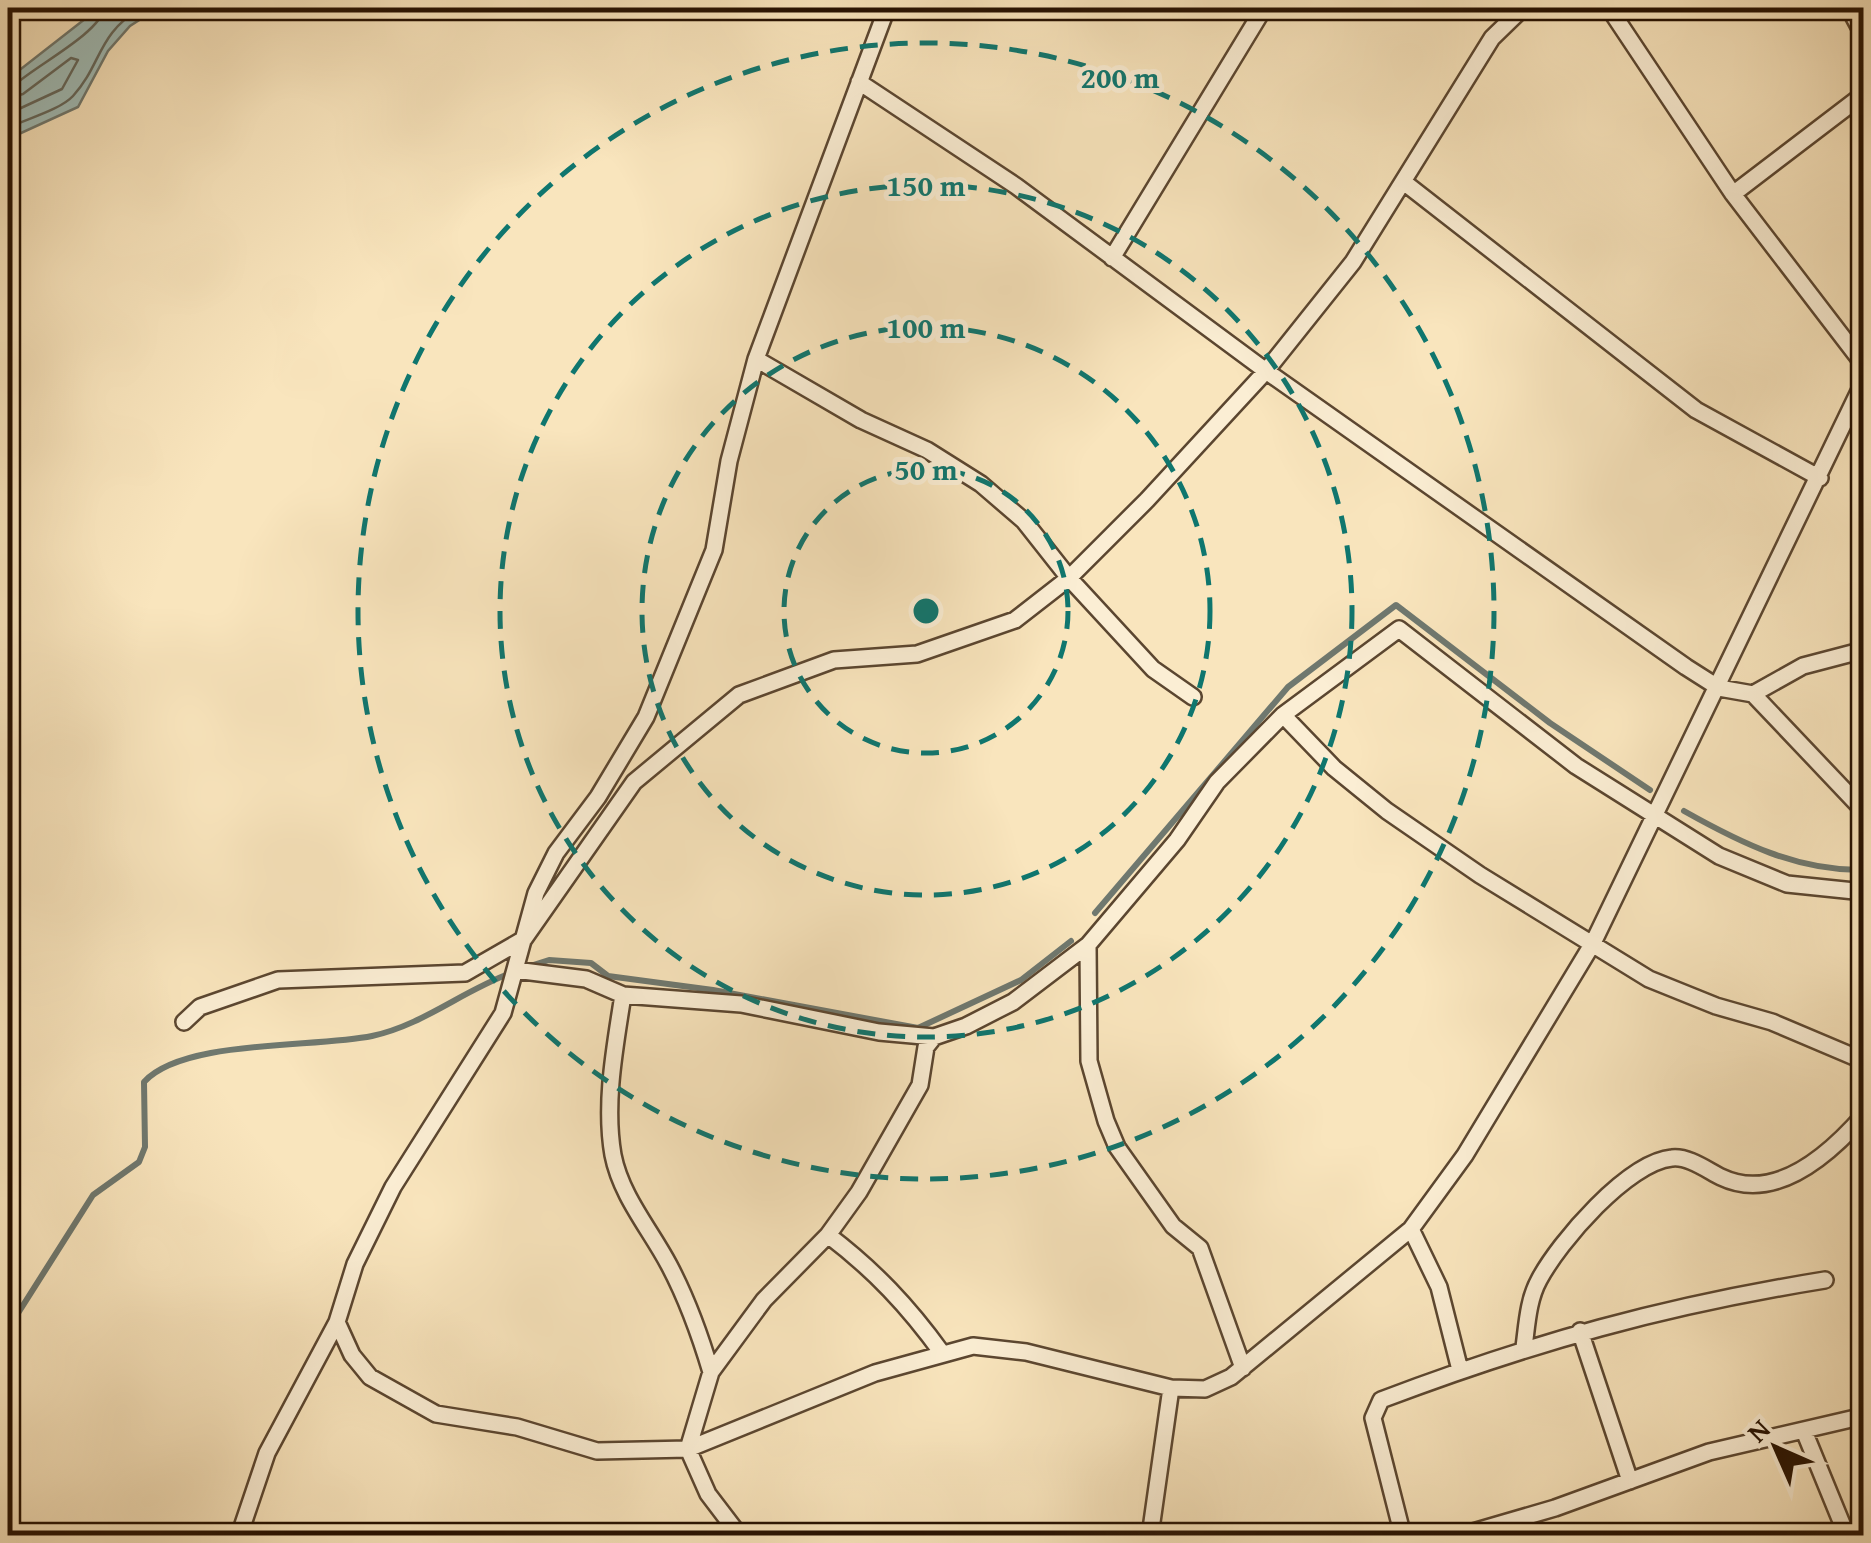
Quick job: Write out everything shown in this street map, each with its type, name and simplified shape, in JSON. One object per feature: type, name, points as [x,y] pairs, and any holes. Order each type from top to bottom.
[{"type":"street","points":[[239,1536],[267,1453],[337,1322],[355,1264],[392,1187],[503,1013],[536,893],[556,852],[598,797],[646,717],[708,568],[729,461],[756,359],[887,8]]},
{"type":"street","points":[[1112,258],[1264,8]]},
{"type":"street","points":[[184,1022],[200,1006],[278,980],[465,972],[524,940],[634,782],[739,695],[834,660],[917,654],[1015,620],[1068,578],[1266,371],[1353,262],[1492,38],[1523,8]]},
{"type":"street","points":[[1609,8],[1733,194],[1864,365]]},
{"type":"street","points":[[1849,8],[1864,36]]},
{"type":"street","points":[[859,82],[1016,186],[1266,371],[1720,688],[1753,694],[1864,811]]},
{"type":"street","points":[[1733,194],[1864,94]]},
{"type":"street","points":[[1405,183],[1696,410],[1820,478]]},
{"type":"street","points":[[756,359],[860,420],[928,450],[981,484],[1024,521],[1068,578],[1153,669],[1193,697]]},
{"type":"street","points":[[337,1322],[352,1355],[370,1377],[436,1414],[517,1427],[597,1451],[688,1449],[875,1373],[973,1346],[1026,1352],[1172,1388],[1205,1389],[1243,1368],[1411,1229],[1465,1155],[1593,943],[1720,688],[1864,381]]},
{"type":"street","points":[[515,970],[586,979],[623,994],[742,1004],[880,1032],[934,1036],[1013,1002],[1088,945],[1178,840],[1217,782],[1283,715],[1399,628],[1576,766],[1719,856],[1786,884],[1864,892]]},
{"type":"street","points":[[1753,694],[1803,666],[1864,650]]},
{"type":"street","points":[[1283,715],[1334,768],[1387,810],[1480,875],[1649,979],[1716,1006],[1772,1022],[1864,1061]]},
{"type":"street","points":[[1088,945],[1089,1061],[1106,1121],[1117,1147],[1173,1226],[1200,1248],[1243,1368]]},
{"type":"street","points":[[623,994],[610,1095],[614,1158],[634,1207],[669,1264],[697,1325],[711,1372]]},
{"type":"street","points":[[740,1536],[708,1494],[688,1449],[711,1372],[764,1300],[828,1235],[859,1192],[920,1085],[926,1046],[934,1036]]},
{"type":"street","points":[[1524,1347],[1538,1281],[1558,1252],[1629,1176],[1653,1162],[1676,1157],[1751,1188],[1776,1184],[1840,1143],[1864,1115]]},
{"type":"street","points":[[1411,1229],[1439,1287],[1460,1370]]},
{"type":"street","points":[[828,1235],[874,1270],[907,1304],[942,1353]]},
{"type":"street","points":[[1403,1536],[1373,1418],[1381,1400],[1524,1347],[1580,1331],[1701,1300],[1825,1280]]},
{"type":"street","points":[[1580,1331],[1630,1481]]},
{"type":"street","points":[[1150,1536],[1172,1388]]},
{"type":"street","points":[[1459,1536],[1710,1452],[1864,1416]]},
{"type":"street","points":[[1804,1432],[1846,1536]]},
{"type":"water","points":[[99,8],[158,8],[130,26],[108,51],[78,107],[8,139],[8,79]]},
{"type":"waterway","points":[[1095,913],[1288,687],[1396,605],[1550,723],[1650,790]]},
{"type":"waterway","points":[[1684,811],[1770,853],[1816,866],[1864,870]]},
{"type":"waterway","points":[[527,967],[549,960],[591,963],[608,976],[713,990],[918,1028],[1021,980],[1071,941]]},
{"type":"waterway","points":[[8,1329],[93,1195],[139,1162],[145,1147],[144,1082],[163,1068],[218,1052],[347,1040],[391,1031],[511,973]]}]
